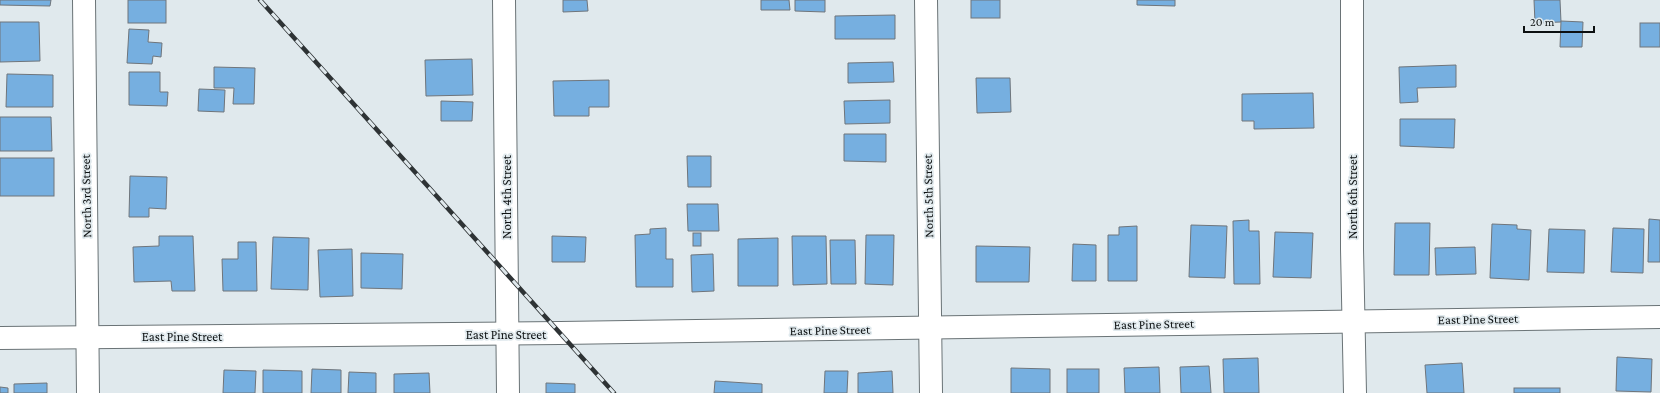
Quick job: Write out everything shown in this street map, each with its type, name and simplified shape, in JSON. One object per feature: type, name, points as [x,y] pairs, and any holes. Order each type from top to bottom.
[{"type":"street","name":"North 3rd Street","points":[[84,0],[88,393]]},
{"type":"street","name":"North 4th Street","points":[[504,0],[508,393]]},
{"type":"street","name":"North 5th Street","points":[[926,0],[931,393]]},
{"type":"street","name":"North 6th Street","points":[[1352,0],[1352,249],[1355,393]]},
{"type":"street","name":"East Pine Street","points":[[0,338],[507,334],[1660,317]]},
{"type":"building","points":[[0,0],[51,0],[50,6],[0,5]]},
{"type":"building","points":[[128,0],[166,0],[166,23],[128,23]]},
{"type":"building","points":[[563,0],[587,0],[588,11],[563,12]]},
{"type":"building","points":[[761,0],[789,0],[790,10],[761,10]]},
{"type":"building","points":[[795,0],[825,0],[825,12],[795,11]]},
{"type":"building","points":[[971,0],[1000,0],[1000,18],[971,18]]},
{"type":"building","points":[[1137,0],[1175,0],[1175,6],[1137,5]]},
{"type":"building","points":[[1534,0],[1560,0],[1561,22],[1535,23]]},
{"type":"building","points":[[895,15],[895,39],[835,39],[835,16]]},
{"type":"building","points":[[1561,21],[1583,22],[1582,47],[1560,47]]},
{"type":"building","points":[[0,22],[39,22],[40,61],[0,62]]},
{"type":"building","points":[[1640,23],[1660,23],[1660,47],[1640,47]]},
{"type":"building","points":[[129,29],[149,30],[148,42],[162,43],[161,57],[153,56],[152,64],[127,63]]},
{"type":"building","points":[[472,59],[473,95],[426,96],[425,60]]},
{"type":"building","points":[[893,62],[894,82],[848,83],[848,63]]},
{"type":"building","points":[[1456,65],[1456,87],[1417,88],[1418,102],[1400,103],[1399,67]]},
{"type":"building","points":[[214,67],[255,68],[254,104],[233,104],[234,88],[214,88]]},
{"type":"building","points":[[129,72],[160,72],[160,92],[168,92],[167,106],[129,105]]},
{"type":"building","points":[[7,74],[53,75],[53,107],[6,107]]},
{"type":"building","points":[[976,78],[1010,78],[1011,112],[977,113]]},
{"type":"building","points":[[609,80],[609,107],[589,107],[589,116],[554,116],[553,81]]},
{"type":"building","points":[[199,89],[225,90],[224,112],[198,111]]},
{"type":"building","points":[[1313,93],[1314,128],[1254,129],[1254,121],[1242,121],[1242,94]]},
{"type":"building","points":[[890,100],[890,123],[845,124],[844,101]]},
{"type":"building","points":[[441,101],[473,102],[472,121],[441,121]]},
{"type":"building","points":[[0,117],[51,117],[52,151],[0,151]]},
{"type":"building","points":[[1400,119],[1455,119],[1454,148],[1400,146]]},
{"type":"building","points":[[844,134],[886,134],[886,162],[844,161]]},
{"type":"building","points":[[687,156],[711,156],[711,187],[688,187]]},
{"type":"building","points":[[0,158],[54,158],[54,196],[0,196]]},
{"type":"building","points":[[130,176],[167,177],[166,209],[149,208],[149,217],[129,217]]},
{"type":"building","points":[[687,204],[718,204],[719,231],[688,231]]},
{"type":"building","points":[[1649,219],[1660,220],[1660,262],[1648,262]]},
{"type":"building","points":[[1249,220],[1249,231],[1259,231],[1260,284],[1234,284],[1233,221]]},
{"type":"building","points":[[1395,223],[1430,223],[1429,275],[1394,275]]},
{"type":"building","points":[[1492,224],[1517,225],[1517,229],[1531,230],[1529,280],[1490,278]]},
{"type":"building","points":[[1191,225],[1227,226],[1225,278],[1189,277]]},
{"type":"building","points":[[1137,226],[1137,281],[1108,281],[1108,235],[1119,235],[1119,227]]},
{"type":"building","points":[[666,228],[666,259],[673,259],[673,287],[636,287],[635,235],[650,234],[650,229]]},
{"type":"building","points":[[1613,228],[1644,229],[1643,273],[1611,272]]},
{"type":"building","points":[[1549,229],[1585,230],[1584,273],[1547,272]]},
{"type":"building","points":[[1275,232],[1313,233],[1311,278],[1273,277]]},
{"type":"building","points":[[693,233],[701,233],[701,246],[693,246]]},
{"type":"building","points":[[866,235],[894,235],[893,285],[865,284]]},
{"type":"building","points":[[159,236],[193,236],[195,291],[172,291],[171,281],[134,282],[133,247],[159,246]]},
{"type":"building","points":[[552,236],[586,237],[585,262],[552,262]]},
{"type":"building","points":[[792,236],[826,236],[827,284],[793,285]]},
{"type":"building","points":[[273,237],[309,238],[308,290],[271,289]]},
{"type":"building","points":[[778,238],[778,286],[738,286],[738,239]]},
{"type":"building","points":[[830,240],[855,240],[856,284],[831,284]]},
{"type":"building","points":[[238,242],[256,242],[257,291],[223,291],[222,259],[238,259]]},
{"type":"building","points":[[1073,244],[1096,245],[1096,281],[1072,281]]},
{"type":"building","points":[[976,246],[1030,247],[1029,282],[976,282]]},
{"type":"building","points":[[1475,247],[1476,274],[1436,275],[1435,248]]},
{"type":"building","points":[[352,249],[353,296],[320,297],[318,250]]},
{"type":"building","points":[[361,253],[403,254],[402,289],[361,288]]},
{"type":"building","points":[[713,254],[714,291],[692,292],[691,255]]},
{"type":"building","points":[[1617,357],[1652,359],[1651,392],[1616,391]]},
{"type":"building","points":[[1258,358],[1259,393],[1224,393],[1223,359]]},
{"type":"building","points":[[1462,363],[1464,393],[1427,393],[1425,365]]},
{"type":"building","points":[[1209,366],[1211,393],[1181,393],[1180,367]]},
{"type":"building","points":[[1159,367],[1160,393],[1125,393],[1124,368]]},
{"type":"building","points":[[1011,368],[1050,369],[1050,393],[1011,393]]},
{"type":"building","points":[[312,369],[341,370],[341,393],[311,393]]},
{"type":"building","points":[[1067,369],[1099,369],[1099,393],[1067,393]]},
{"type":"building","points":[[224,370],[256,371],[255,393],[223,393]]},
{"type":"building","points":[[263,370],[302,371],[302,393],[263,393]]},
{"type":"building","points":[[825,371],[848,371],[847,393],[824,393]]},
{"type":"building","points":[[892,371],[893,393],[858,393],[858,373]]},
{"type":"building","points":[[349,372],[376,373],[376,393],[348,393]]},
{"type":"building","points":[[429,373],[430,393],[394,393],[394,374]]},
{"type":"building","points":[[715,381],[762,384],[762,393],[714,393]]},
{"type":"building","points":[[47,383],[47,393],[14,393],[14,384]]},
{"type":"building","points":[[546,383],[575,384],[575,393],[546,393]]},
{"type":"building","points":[[0,387],[8,388],[8,393],[0,393]]},
{"type":"building","points":[[1514,388],[1560,388],[1560,393],[1514,393]]},
{"type":"railway","points":[[260,0],[614,393]]}]
